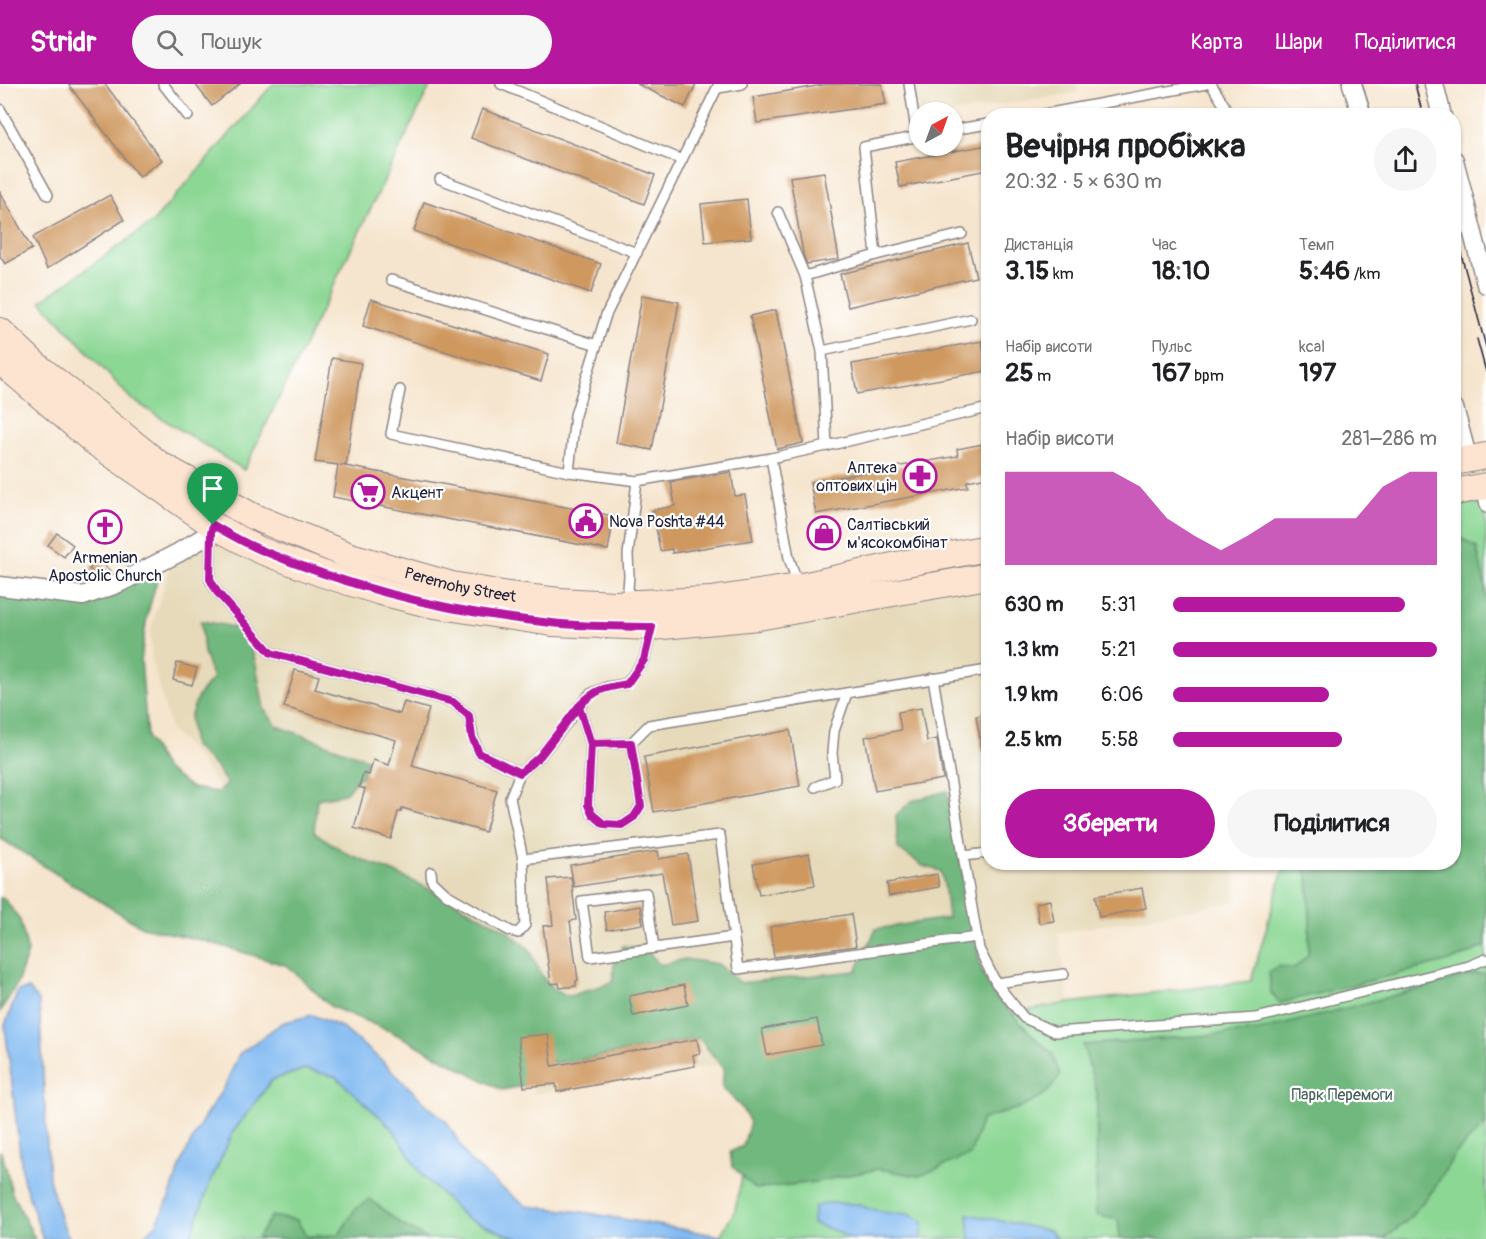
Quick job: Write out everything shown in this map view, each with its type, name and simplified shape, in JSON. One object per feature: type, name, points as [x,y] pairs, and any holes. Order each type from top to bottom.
[{"type":"main road","name":"Peremohy Street","points":[[0,331],[37,366],[159,464],[252,516],[350,556],[452,585],[559,601],[614,604],[711,600],[798,587],[981,549]]},
{"type":"main road","name":"Peremohy Street","points":[[0,360],[93,441],[212,529],[259,550],[323,574],[428,604],[552,623],[652,627],[758,617],[981,577]]},
{"type":"main road","points":[[1461,492],[1484,494]]},
{"type":"street","points":[[1352,84],[1360,108]]},
{"type":"street","points":[[1434,84],[1440,108]]},
{"type":"street","points":[[1461,187],[1486,284]]},
{"type":"street","points":[[1461,432],[1469,459]]},
{"type":"street","points":[[0,586],[82,596],[119,583],[178,553],[212,529]]},
{"type":"lane","points":[[163,84],[188,116]]},
{"type":"lane","points":[[501,84],[682,160]]},
{"type":"lane","points":[[569,472],[575,415],[606,315],[718,86],[742,84]]},
{"type":"lane","points":[[909,84],[912,102]]},
{"type":"lane","points":[[1077,108],[1206,84]]},
{"type":"lane","points":[[1211,84],[1226,108]]},
{"type":"lane","points":[[0,110],[48,195]]},
{"type":"lane","points":[[963,128],[981,125]]},
{"type":"lane","points":[[876,255],[864,147],[909,139]]},
{"type":"lane","points":[[440,179],[637,253]]},
{"type":"lane","points":[[778,212],[805,276],[822,351],[827,446]]},
{"type":"lane","points":[[805,276],[876,255],[962,234]]},
{"type":"lane","points":[[391,280],[597,345]]},
{"type":"lane","points":[[822,351],[971,319]]},
{"type":"lane","points":[[400,390],[391,434],[569,472],[637,480],[771,458],[981,410]]},
{"type":"lane","points":[[771,458],[789,558],[798,587]]},
{"type":"lane","points":[[627,603],[628,555],[637,480]]},
{"type":"lane","points":[[212,529],[210,579],[217,592],[271,653],[453,702],[469,716],[472,737],[479,753],[520,773]]},
{"type":"lane","points":[[432,872],[432,881],[446,894],[510,931],[518,933],[525,925],[523,858],[510,798],[520,773],[540,756],[590,694],[607,687],[627,684],[644,660],[652,627]]},
{"type":"lane","points":[[591,744],[631,743],[649,725],[981,671]]},
{"type":"lane","points":[[933,678],[980,949],[996,983],[1024,1018],[1055,1032],[1256,1018],[1469,966],[1486,958]]},
{"type":"lane","points":[[815,787],[835,779],[832,753],[834,731],[847,693]]},
{"type":"lane","points":[[579,706],[591,744],[588,805],[592,814],[604,824],[622,825],[634,817],[641,806],[631,743]]},
{"type":"lane","points":[[523,858],[720,836],[738,969],[977,937]]},
{"type":"lane","points":[[964,856],[981,854]]},
{"type":"lane","points":[[654,948],[646,893],[582,902],[590,957],[734,937]]},
{"type":"lane","points":[[996,983],[1064,974]]},
{"type":"shaded area","points":[[914,84],[1077,84],[1079,92],[981,108],[963,111],[963,102],[917,102]]},
{"type":"shaded area","points":[[203,518],[213,525],[475,612],[981,578],[981,870],[1234,870],[1237,901],[1058,933],[1069,1003],[766,1058],[534,1094],[511,965],[258,840],[193,752],[171,731],[152,662],[150,631],[169,568]]},
{"type":"green space","points":[[273,84],[431,84],[244,470],[131,399],[41,301],[153,222]]},
{"type":"green space","name":"Парк Перемоги","points":[[1486,501],[1486,1239],[721,1239],[720,1236],[735,1210],[766,1058],[1069,1003],[1251,981],[1283,870],[1461,870],[1461,505]]},
{"type":"green space","points":[[1461,538],[1477,548],[1486,590],[1486,946],[1454,960],[1280,1003],[1271,993],[1269,972],[1279,966],[1294,969],[1308,955],[1310,919],[1308,876],[1304,870],[1461,870]]},
{"type":"green space","points":[[159,573],[147,616],[141,659],[147,737],[165,769],[192,788],[217,792],[227,784],[216,767],[193,745],[190,717],[198,696],[213,678],[204,653],[201,621],[244,629],[255,660],[264,709],[277,726],[367,759],[362,775],[344,794],[317,799],[314,832],[346,853],[440,894],[505,929],[529,949],[542,976],[555,991],[570,996],[613,982],[614,965],[623,946],[645,948],[660,965],[685,959],[718,964],[741,983],[856,971],[876,929],[948,918],[941,871],[923,866],[898,848],[896,815],[912,801],[947,791],[982,973],[996,997],[1052,1053],[1060,1075],[1054,1085],[1037,1100],[982,1119],[970,1155],[919,1176],[878,1169],[815,1182],[755,1189],[732,1166],[730,1152],[743,1146],[750,1122],[741,1107],[722,1087],[724,1069],[699,1038],[554,1063],[540,1050],[529,1085],[502,1090],[392,1032],[330,1006],[288,966],[205,941],[142,927],[0,838],[0,589],[85,600]]},
{"type":"green space","points":[[0,898],[4,898],[20,920],[28,952],[17,984],[0,1012]]},
{"type":"green space","points":[[1475,974],[1486,974],[1486,1123],[1455,1154],[1434,1189],[1408,1220],[1384,1239],[1120,1239],[1118,1220],[1096,1215],[1097,1093],[1083,1045],[1259,1031]]},
{"type":"green space","points":[[305,1069],[336,1076],[393,1129],[422,1175],[466,1218],[519,1239],[190,1239],[209,1185],[233,1132],[272,1080]]},
{"type":"green space","points":[[0,1150],[12,1193],[35,1239],[0,1239]]},
{"type":"green space","points":[[370,1199],[401,1224],[427,1239],[257,1239],[271,1216],[297,1220],[306,1236],[339,1235],[355,1209]]},
{"type":"water","points":[[29,989],[39,1002],[49,1179],[61,1221],[70,1239],[43,1239],[23,1179],[5,1025],[18,991]]},
{"type":"water","points":[[312,1015],[341,1027],[381,1060],[447,1122],[469,1160],[527,1206],[582,1212],[720,1236],[721,1239],[519,1239],[466,1218],[422,1175],[393,1129],[336,1077],[305,1069],[272,1080],[233,1132],[209,1185],[190,1239],[139,1239],[156,1225],[169,1198],[184,1156],[202,1121],[225,1086],[239,1054],[282,1023]]},
{"type":"water","points":[[828,1203],[857,1204],[888,1213],[909,1214],[923,1221],[922,1239],[851,1239],[813,1224],[814,1207]]},
{"type":"water","points":[[968,1214],[1050,1231],[1057,1239],[970,1239]]},
{"type":"building","points":[[68,84],[105,84],[162,160],[139,177]]},
{"type":"building","points":[[195,84],[240,84],[212,106]]},
{"type":"building","points":[[637,84],[696,84],[685,107]]},
{"type":"building","points":[[828,84],[882,84],[886,104],[757,123],[753,97]]},
{"type":"building","points":[[482,109],[655,175],[644,204],[471,138]]},
{"type":"building","points":[[981,146],[981,171],[900,187],[895,162],[928,156],[963,156],[963,150]]},
{"type":"building","points":[[824,172],[839,259],[807,264],[803,254],[790,177]]},
{"type":"building","points":[[0,192],[32,249],[5,264],[0,256]]},
{"type":"building","points":[[110,195],[124,220],[47,269],[33,237]]},
{"type":"building","points":[[747,199],[751,238],[705,242],[701,204]]},
{"type":"building","points":[[424,202],[601,264],[591,293],[414,231]]},
{"type":"building","points":[[968,243],[976,277],[848,307],[840,274]]},
{"type":"building","points":[[642,295],[679,302],[652,450],[616,443]]},
{"type":"building","points":[[371,299],[549,354],[541,381],[363,326]]},
{"type":"building","points":[[776,310],[803,443],[777,449],[750,316]]},
{"type":"building","points":[[981,341],[981,372],[857,394],[852,364]]},
{"type":"building","points":[[332,358],[361,363],[346,465],[340,465],[614,516],[608,550],[333,497],[338,465],[315,462]]},
{"type":"building","points":[[981,444],[981,478],[967,481],[968,487],[816,514],[810,482],[958,456],[957,449]]},
{"type":"building","points":[[731,472],[735,496],[745,495],[753,540],[672,553],[672,549],[660,551],[653,510],[675,506],[671,482]]},
{"type":"building","points":[[57,533],[73,545],[64,557],[48,545]]},
{"type":"building","points":[[99,560],[110,571],[98,579],[89,569]]},
{"type":"building","points":[[177,663],[197,668],[192,685],[173,680]]},
{"type":"building","points":[[295,670],[319,676],[315,689],[400,714],[404,702],[429,709],[412,766],[497,790],[485,832],[402,808],[401,812],[398,812],[391,839],[354,828],[365,789],[359,787],[363,773],[369,775],[373,760],[389,765],[396,740],[284,707]]},
{"type":"building","points":[[921,708],[927,741],[937,739],[943,779],[875,791],[865,737],[901,730],[898,712]]},
{"type":"building","points":[[981,715],[981,745],[976,716]]},
{"type":"building","points":[[790,730],[800,786],[654,812],[644,757]]},
{"type":"building","points":[[658,851],[659,859],[688,854],[698,921],[671,925],[662,873],[574,887],[570,865]]},
{"type":"building","points":[[809,854],[815,885],[759,895],[753,864]]},
{"type":"building","points":[[937,874],[939,887],[889,896],[887,883]]},
{"type":"building","points":[[571,877],[576,920],[570,921],[578,980],[576,986],[560,988],[559,983],[551,984],[543,926],[553,925],[548,879]]},
{"type":"building","points":[[1142,888],[1146,908],[1099,917],[1095,896]]},
{"type":"building","points":[[1050,900],[1054,921],[1039,923],[1036,903]]},
{"type":"building","points":[[640,906],[643,924],[607,930],[604,912]]},
{"type":"building","points":[[851,914],[856,946],[774,957],[770,927]]},
{"type":"building","points":[[684,985],[688,1005],[633,1016],[629,996]]},
{"type":"building","points":[[817,1019],[822,1045],[767,1055],[762,1029]]},
{"type":"building","points":[[548,1034],[552,1066],[697,1039],[700,1053],[693,1055],[695,1066],[557,1092],[556,1084],[524,1087],[518,1037]]},
{"type":"tram line","points":[[1415,84],[1421,108]]},
{"type":"tram line","points":[[1461,254],[1486,347]]},
{"type":"tram line","points":[[1477,339],[1486,372]]},
{"type":"place","name":"Аптека оптових цін","points":[[920,476]]},
{"type":"place","name":"Акцент","points":[[368,492]]},
{"type":"place","name":"Nova Poshta #44","points":[[586,521]]},
{"type":"place","name":"Armenian Apostolic Church","points":[[105,527]]},
{"type":"place","name":"Салтівський м'ясокомбінат","points":[[824,533]]},
{"type":"route","points":[[213,525],[210,579],[217,592],[271,653],[453,702],[469,716],[472,737],[479,753],[520,773],[540,756],[579,706],[591,744],[588,805],[592,814],[604,824],[622,825],[634,817],[641,806],[631,743],[591,744],[588,733],[579,706],[590,694],[607,687],[627,684],[644,660],[652,627],[552,623],[428,604],[323,574],[259,550],[213,525]]}]
